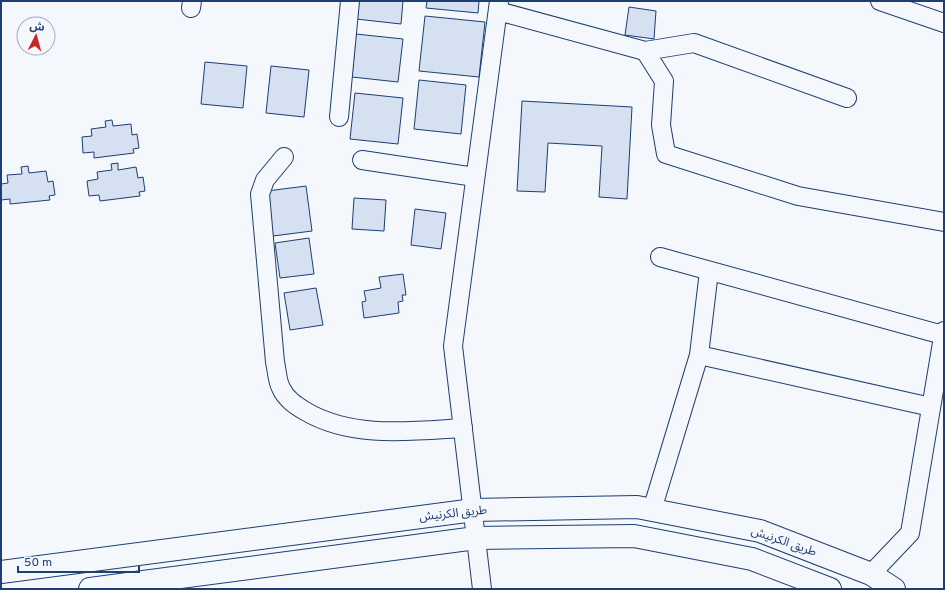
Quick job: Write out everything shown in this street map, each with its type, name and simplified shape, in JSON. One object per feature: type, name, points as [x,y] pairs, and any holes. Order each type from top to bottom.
[{"type":"main road","name":"طريق الكرنيش","points":[[1,572],[474,510],[637,507],[760,531],[870,574],[894,589]]},
{"type":"main road","points":[[90,589],[476,538],[634,536],[752,559],[830,589]]},
{"type":"street","points":[[339,117],[350,1]]},
{"type":"street","points":[[880,1],[944,23]]},
{"type":"street","points":[[482,589],[474,510],[453,346],[499,6],[645,51],[694,43],[847,98]]},
{"type":"street","points":[[645,51],[664,81],[661,125],[666,154],[798,196],[944,222]]},
{"type":"street","points":[[284,157],[265,180],[260,194],[276,362],[281,388],[292,403],[312,415],[333,423],[350,427],[384,431],[463,428]]},
{"type":"street","points":[[362,160],[475,177]]},
{"type":"street","points":[[660,257],[944,333],[910,533],[870,574]]},
{"type":"street","points":[[652,510],[699,354],[709,271]]},
{"type":"street","points":[[699,354],[931,407]]},
{"type":"building","points":[[358,1],[403,1],[401,24],[356,19]]},
{"type":"building","points":[[427,1],[479,1],[478,13],[426,8]]},
{"type":"building","points":[[629,7],[656,11],[654,39],[625,35]]},
{"type":"building","points":[[425,16],[485,22],[479,77],[419,71]]},
{"type":"building","points":[[356,34],[403,39],[398,82],[352,77]]},
{"type":"building","points":[[205,62],[247,66],[243,108],[201,104]]},
{"type":"building","points":[[271,66],[309,70],[304,117],[266,113]]},
{"type":"building","points":[[419,80],[466,85],[461,134],[414,129]]},
{"type":"building","points":[[355,93],[403,98],[398,144],[350,139]]},
{"type":"building","points":[[522,101],[632,107],[627,199],[599,197],[602,146],[548,143],[545,192],[517,191]]},
{"type":"building","points":[[112,120],[113,126],[131,124],[132,135],[137,134],[139,148],[133,149],[134,153],[94,158],[94,152],[83,153],[82,137],[92,136],[91,129],[106,127],[105,121]]},
{"type":"building","points":[[118,163],[118,170],[136,167],[138,178],[143,177],[145,191],[139,192],[140,196],[100,201],[99,195],[89,196],[87,181],[98,179],[97,172],[112,170],[111,164]]},
{"type":"building","points":[[28,166],[29,173],[46,171],[48,182],[53,181],[55,195],[49,196],[50,200],[10,204],[10,199],[1,200],[1,184],[8,183],[7,175],[22,174],[21,167]]},
{"type":"building","points":[[306,186],[312,231],[273,236],[267,191]]},
{"type":"building","points":[[354,198],[386,200],[384,231],[352,229]]},
{"type":"building","points":[[415,209],[446,213],[441,249],[411,245]]},
{"type":"building","points":[[309,238],[314,274],[280,278],[275,243]]},
{"type":"building","points":[[403,274],[406,295],[402,295],[403,301],[398,302],[399,313],[364,318],[362,302],[366,301],[364,291],[381,288],[379,277]]},
{"type":"building","points":[[316,288],[323,325],[290,330],[284,293]]}]
